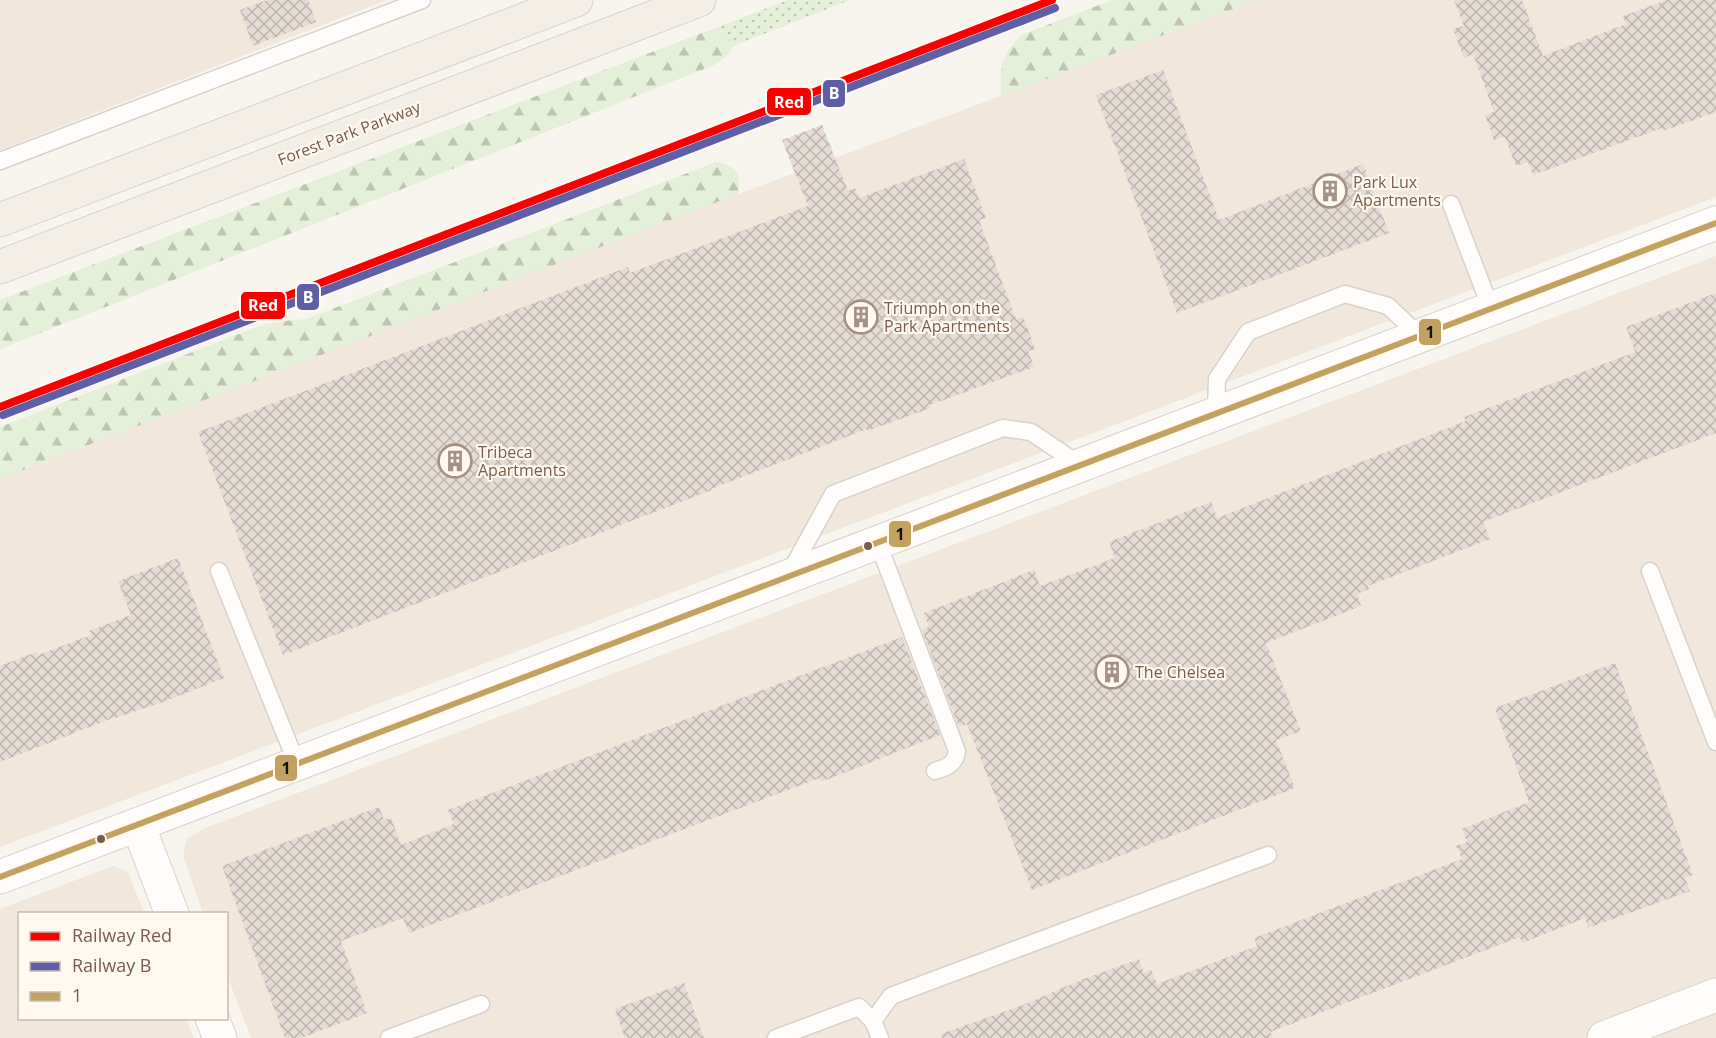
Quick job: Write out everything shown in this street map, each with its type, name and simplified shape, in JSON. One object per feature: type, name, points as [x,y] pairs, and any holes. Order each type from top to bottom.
[{"type":"main road","points":[[0,220],[576,0]]},
{"type":"main road","name":"Forest Park Parkway","points":[[0,267],[699,0]]},
{"type":"street","points":[[0,877],[1716,223]]},
{"type":"street","points":[[138,825],[171,912]]},
{"type":"street","points":[[1604,1038],[1716,995]]},
{"type":"street","points":[[213,1020],[220,1038]]},
{"type":"lane","points":[[0,161],[422,0]]},
{"type":"lane","points":[[1451,204],[1491,309]]},
{"type":"lane","points":[[1216,414],[1217,379],[1248,332],[1345,294],[1388,306],[1420,336]]},
{"type":"lane","points":[[787,577],[832,494],[1004,428],[1032,432],[1080,465]]},
{"type":"lane","points":[[878,543],[957,751],[956,760],[951,766],[935,771]]},
{"type":"lane","points":[[219,571],[297,764]]},
{"type":"lane","points":[[1650,571],[1716,742]]},
{"type":"lane","points":[[873,1021],[891,996],[1268,855]]},
{"type":"lane","points":[[389,1038],[481,1004]]},
{"type":"lane","points":[[776,1038],[859,1007],[873,1021],[880,1038]]},
{"type":"shaded area","points":[[0,0],[387,0],[0,150]]},
{"type":"shaded area","points":[[1257,0],[1716,0],[1716,197],[0,847],[0,479],[632,234]]},
{"type":"shaded area","points":[[1716,256],[1716,1038],[251,1038],[228,978],[228,912],[203,912],[183,856],[187,839],[205,828]]},
{"type":"shaded area","points":[[113,866],[128,872],[144,912],[18,912],[18,1020],[186,1020],[194,1038],[0,1038],[0,909]]},
{"type":"green space","points":[[788,0],[850,0],[733,46],[726,32],[710,30]]},
{"type":"green space","points":[[1112,0],[1257,0],[1001,96],[1001,77],[1005,56],[1021,35]]},
{"type":"green space","points":[[710,30],[726,32],[733,46],[727,56],[714,65],[0,349],[0,300]]},
{"type":"green space","points":[[716,162],[733,168],[736,172],[739,181],[738,194],[0,479],[0,427],[262,325],[306,319]]},
{"type":"building","points":[[267,0],[308,0],[316,22],[253,46],[240,10]]},
{"type":"building","points":[[1454,0],[1522,0],[1543,56],[1626,24],[1623,16],[1667,0],[1716,0],[1716,112],[1663,131],[1662,128],[1533,175],[1528,162],[1516,166],[1505,137],[1494,140],[1485,115],[1494,112],[1473,54],[1464,58],[1453,29],[1464,26]]},
{"type":"building","name":"Park Lux Apartments","points":[[1163,70],[1219,220],[1363,164],[1389,233],[1177,313],[1096,95]]},
{"type":"building","points":[[822,125],[848,191],[855,188],[859,198],[964,159],[986,218],[979,220],[1016,319],[1023,316],[1035,349],[1028,351],[1034,367],[930,405],[931,408],[867,431],[867,429],[283,655],[198,432],[628,267],[630,273],[808,206],[782,140]]},
{"type":"building","points":[[1716,293],[1716,433],[1483,522],[1490,539],[1368,586],[1369,589],[1357,594],[1361,606],[1266,643],[1301,731],[1276,740],[1295,788],[1032,890],[967,724],[959,727],[922,630],[929,627],[924,613],[1034,570],[1040,586],[1115,558],[1109,542],[1211,502],[1217,518],[1466,421],[1464,417],[1635,352],[1626,327]]},
{"type":"building","points":[[178,558],[224,678],[0,762],[0,666],[36,652],[38,655],[91,635],[89,631],[131,615],[118,581]]},
{"type":"building","points":[[902,637],[940,735],[821,782],[820,778],[409,933],[403,918],[341,941],[367,1013],[301,1038],[285,1038],[222,866],[379,807],[384,820],[391,818],[401,845],[454,824],[448,810]]},
{"type":"building","points":[[1615,663],[1693,875],[1685,878],[1690,891],[1588,928],[1585,918],[1522,943],[1520,937],[1270,1032],[1273,1038],[942,1038],[941,1034],[1023,1005],[1081,980],[1139,959],[1144,973],[1151,970],[1157,984],[1257,946],[1254,938],[1462,859],[1456,846],[1467,842],[1462,829],[1529,802],[1495,708]]},
{"type":"building","points":[[684,983],[704,1038],[625,1038],[615,1009]]},
{"type":"rail line","name":"Red","points":[[0,407],[1052,0]]},
{"type":"rail line","name":"B","points":[[3,415],[1055,8]]},
{"type":"transit line","name":"1","points":[[0,877],[1716,223]]},
{"type":"place","name":"Park Lux Apartments","points":[[1330,191]]},
{"type":"place","name":"Triumph on the Park Apartments","points":[[861,317]]},
{"type":"place","name":"Tribeca Apartments","points":[[455,461]]},
{"type":"place","name":"The Chelsea","points":[[1112,672]]}]
